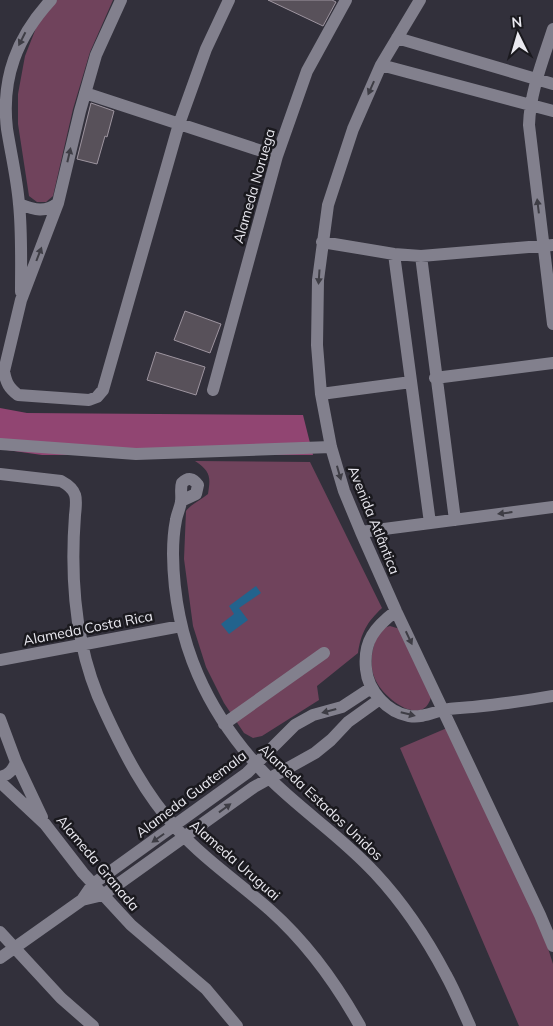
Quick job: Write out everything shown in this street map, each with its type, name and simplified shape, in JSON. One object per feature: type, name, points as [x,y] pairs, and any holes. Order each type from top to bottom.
[{"type":"street","points":[[21,300],[19,204],[4,128],[10,69],[21,41],[35,18],[50,0]]},
{"type":"street","points":[[121,0],[96,55],[58,202],[21,300],[4,371],[6,382],[11,390],[18,395],[88,400],[97,397],[103,390],[179,124],[206,49],[229,0]]},
{"type":"street","name":"Alameda Noruega","points":[[213,390],[276,156],[307,71],[346,0]]},
{"type":"street","name":"Avenida Atlântica","points":[[420,0],[381,66],[353,129],[328,205],[318,280],[317,345],[321,394],[331,447],[344,491],[361,532],[553,946]]},
{"type":"street","points":[[553,29],[530,105],[529,135],[547,226],[553,324]]},
{"type":"street","points":[[396,38],[553,84]]},
{"type":"street","points":[[381,66],[553,112]]},
{"type":"street","points":[[85,93],[276,156]]},
{"type":"street","points":[[19,204],[41,211],[50,208],[58,202]]},
{"type":"street","points":[[322,242],[394,254],[420,256],[548,246]]},
{"type":"street","points":[[394,254],[430,523]]},
{"type":"street","points":[[420,256],[455,520]]},
{"type":"street","points":[[435,378],[553,364]]},
{"type":"street","points":[[321,394],[411,382]]},
{"type":"street","points":[[0,444],[136,454],[331,447]]},
{"type":"street","name":"Alameda Uruguai","points":[[0,474],[61,481],[70,485],[76,493],[73,544],[74,578],[82,644],[99,699],[119,743],[142,784],[174,826],[210,862],[270,910],[298,938],[345,998],[360,1026]]},
{"type":"street","name":"Alameda Estados Unidos","points":[[181,501],[176,522],[173,553],[175,587],[181,626],[192,660],[206,693],[224,724],[242,749],[269,778],[334,833],[376,873],[415,923],[446,975],[470,1026]]},
{"type":"street","points":[[361,532],[553,507]]},
{"type":"street","points":[[396,611],[375,629],[368,642],[365,658],[366,673],[372,688],[380,699],[393,710],[408,716],[421,717],[443,710],[553,696]]},
{"type":"street","name":"Alameda Costa Rica","points":[[0,660],[181,626]]},
{"type":"street","points":[[224,724],[324,653]]},
{"type":"street","name":"Alameda Guatemala","points":[[0,958],[82,900],[93,884],[256,764],[295,725],[313,715],[342,707],[372,688]]},
{"type":"street","name":"Alameda Guatemala","points":[[82,900],[103,895],[269,778],[315,753],[348,722],[380,699]]},
{"type":"street","points":[[0,719],[16,762],[45,824]]},
{"type":"street","points":[[0,777],[9,774],[14,769],[16,762]]},
{"type":"street","name":"Alameda Granada","points":[[0,782],[45,824],[93,884],[131,925],[206,989],[237,1026]]},
{"type":"street","points":[[0,932],[61,998],[93,1026]]},
{"type":"shaded area","points":[[57,0],[113,0],[90,52],[73,109],[53,196],[46,202],[37,202],[29,196],[18,124],[18,94],[25,56],[38,23]]},
{"type":"shaded area","points":[[0,408],[27,413],[303,415],[313,455],[42,455],[0,449]]},
{"type":"shaded area","points":[[195,461],[310,462],[382,608],[372,618],[366,628],[358,653],[317,686],[319,700],[262,736],[253,738],[244,733],[224,703],[206,667],[193,626],[184,559],[186,511],[208,494],[209,483],[208,474]]},
{"type":"shaded area","points":[[390,626],[400,629],[432,692],[428,704],[422,709],[414,711],[396,703],[380,687],[375,679],[372,671],[372,653],[375,642],[381,631]]},
{"type":"shaded area","points":[[447,728],[541,926],[553,964],[553,1026],[519,1026],[400,748]]},
{"type":"water","points":[[256,586],[261,593],[239,608],[248,620],[229,634],[221,624],[234,614],[229,606]]},
{"type":"building","points":[[268,0],[332,0],[336,2],[323,26]]},
{"type":"building","points":[[91,103],[114,111],[97,164],[77,159]]},
{"type":"building","points":[[185,311],[221,324],[210,353],[174,340]]},
{"type":"building","points":[[156,352],[205,367],[196,395],[147,380]]}]
